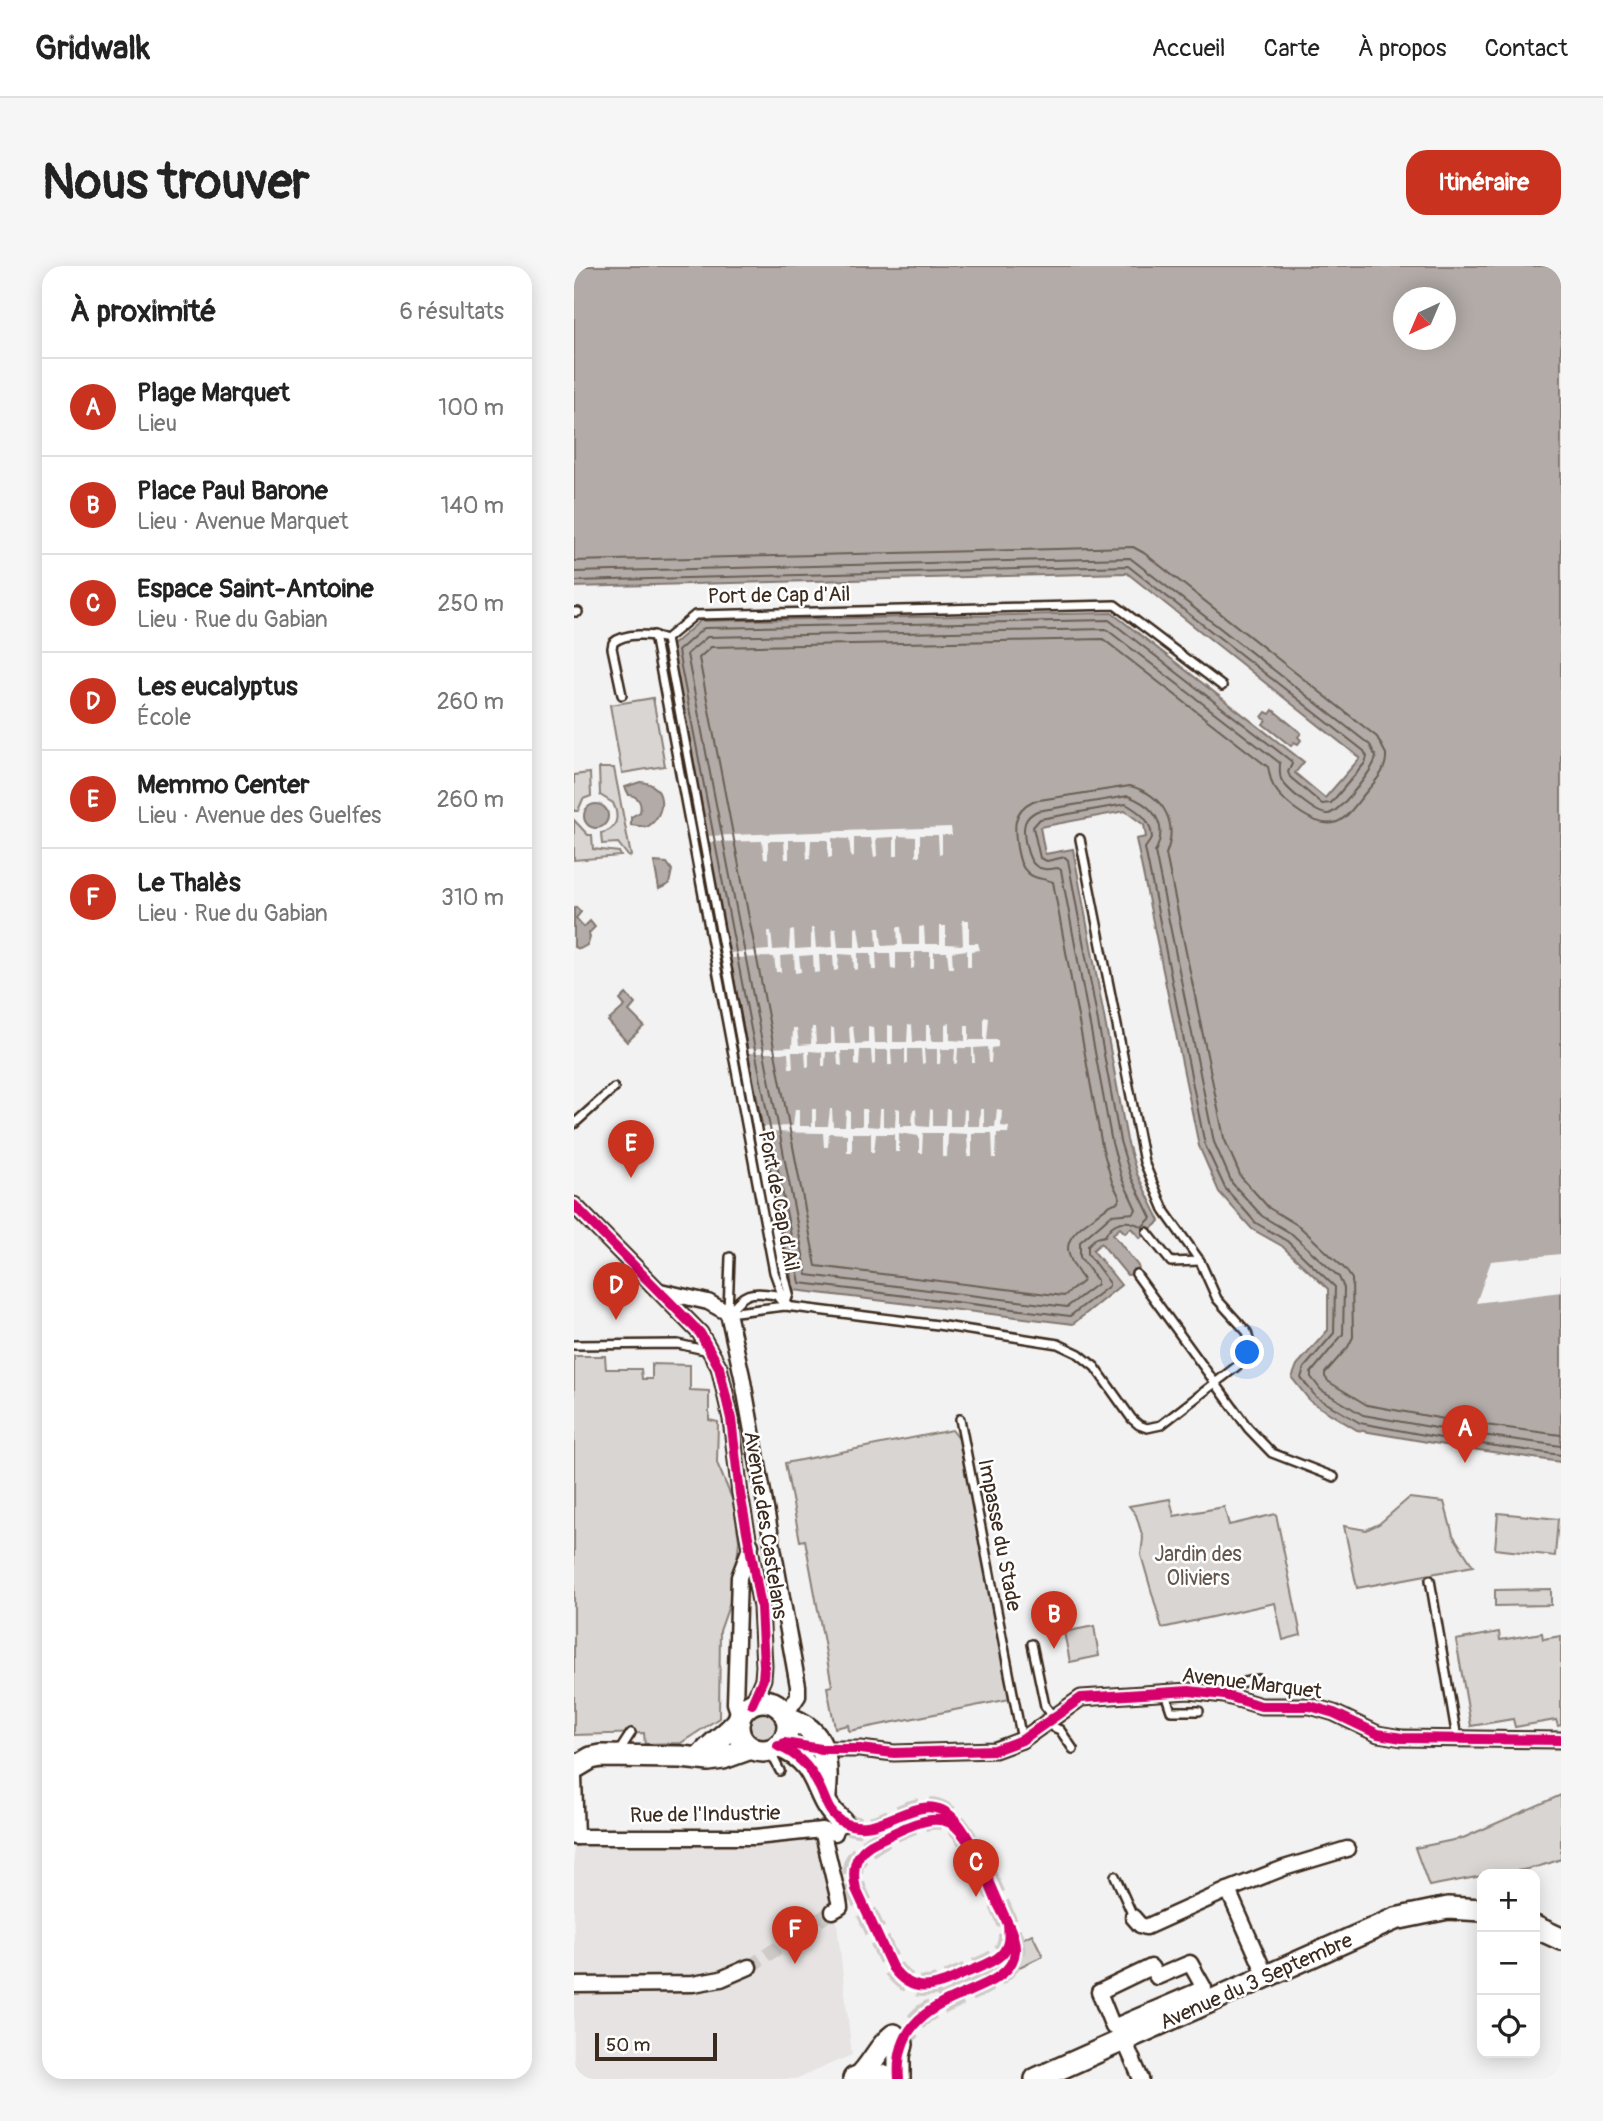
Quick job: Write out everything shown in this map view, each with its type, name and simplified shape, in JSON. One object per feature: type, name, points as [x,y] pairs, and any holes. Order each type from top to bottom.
[{"type":"main road","points":[[857,2078],[871,2074],[888,2079]]},
{"type":"street","name":"Avenue des Castelans","points":[[574,1205],[693,1325],[713,1352],[731,1419],[740,1494],[761,1607],[763,1679],[744,1714],[719,1741],[695,1761]]},
{"type":"street","points":[[659,1291],[708,1302],[728,1313],[743,1376],[798,1686],[798,1696],[786,1717]]},
{"type":"street","name":"Avenue des Castelans","points":[[744,1714],[735,1703],[739,1577],[751,1545]]},
{"type":"street","name":"Avenue Marquet","points":[[770,1747],[850,1748],[894,1753],[995,1750],[1022,1740],[1081,1698],[1189,1691],[1224,1695],[1261,1706],[1310,1706],[1334,1713],[1378,1734],[1402,1738],[1561,1740]]},
{"type":"street","points":[[574,1768],[591,1758],[616,1756],[718,1760],[770,1747],[788,1731],[786,1717],[781,1709],[767,1702],[744,1714],[740,1736],[770,1747],[797,1755],[808,1767],[832,1822]]},
{"type":"street","points":[[786,1717],[801,1722],[813,1731],[826,1767],[839,1901],[839,1907],[834,1911]]},
{"type":"street","points":[[574,1777],[575,1837]]},
{"type":"street","name":"Rue de l'Industrie","points":[[575,1837],[755,1837],[832,1822]]},
{"type":"street","points":[[1133,1917],[1146,1927],[1228,1889],[1347,1849]]},
{"type":"street","points":[[1228,1889],[1266,1976]]},
{"type":"street","name":"Avenue du 3 Septembre","points":[[1036,2079],[1395,1919],[1448,1908],[1477,1910]]},
{"type":"street","points":[[1540,1929],[1561,1939]]},
{"type":"street","points":[[1190,1963],[1203,1988],[1113,2026],[1099,1992],[1151,1966],[1157,1977],[1190,1963]]},
{"type":"street","points":[[574,1985],[693,1984],[722,1979],[750,1967]]},
{"type":"street","points":[[857,2078],[866,2070],[879,2048],[898,2039],[899,2079]]},
{"type":"street","points":[[1124,2040],[1141,2079]]},
{"type":"lane","name":"Port de Cap d'Ail","points":[[666,639],[695,615],[1115,605],[1222,686]]},
{"type":"lane","points":[[622,695],[613,643],[620,637],[654,635],[666,639],[789,1294],[785,1306]]},
{"type":"lane","name":"Port de Cap d'Ail","points":[[654,635],[772,1262],[785,1306]]},
{"type":"lane","points":[[728,1313],[785,1306],[937,1325],[1058,1344],[1079,1354],[1095,1367],[1132,1419],[1147,1427],[1161,1425],[1241,1363],[1248,1354],[1250,1344],[1247,1332],[1217,1299],[1200,1261],[1165,1212],[1144,1162],[1080,839]]},
{"type":"lane","points":[[574,1124],[614,1087]]},
{"type":"lane","points":[[1147,1232],[1171,1262],[1200,1261]]},
{"type":"lane","points":[[728,1313],[730,1257]]},
{"type":"lane","points":[[1136,1274],[1248,1428],[1272,1453],[1334,1477]]},
{"type":"lane","points":[[728,1313],[742,1295],[755,1292],[776,1294],[785,1306]]},
{"type":"lane","points":[[574,1345],[678,1344],[713,1352]]},
{"type":"lane","name":"Impasse du Stade","points":[[960,1419],[1022,1740]]},
{"type":"lane","points":[[1430,1580],[1457,1738]]},
{"type":"lane","points":[[1032,1644],[1049,1720],[1073,1749]]},
{"type":"lane","points":[[1224,1695],[1237,1683],[1259,1679]]},
{"type":"lane","points":[[1165,1693],[1171,1711],[1199,1711]]},
{"type":"lane","points":[[616,1756],[631,1733]]},
{"type":"lane","points":[[770,1747],[780,1771]]},
{"type":"lane","points":[[1115,1877],[1133,1917]]},
{"type":"shaded area","points":[[827,1835],[852,2055],[795,2079],[574,2079],[574,1842]]},
{"type":"green space","points":[[653,698],[665,766],[622,773],[610,705]]},
{"type":"green space","points":[[599,768],[614,768],[631,856],[629,857],[618,843],[602,844],[601,833],[614,826],[616,813],[613,803],[600,795]]},
{"type":"green space","points":[[590,773],[591,796],[583,799],[578,811],[574,811],[574,775]]},
{"type":"green space","points":[[574,820],[588,835],[592,835],[593,849],[619,852],[621,856],[574,860]]},
{"type":"green space","points":[[574,1356],[605,1356],[606,1369],[641,1369],[642,1379],[652,1379],[652,1364],[690,1365],[690,1390],[709,1391],[709,1420],[718,1422],[717,1463],[734,1503],[739,1541],[734,1591],[720,1631],[719,1718],[681,1743],[645,1744],[644,1733],[574,1735]]},
{"type":"green space","points":[[952,1430],[960,1440],[1010,1699],[849,1731],[848,1725],[835,1728],[827,1687],[832,1686],[805,1540],[800,1541],[785,1463]]},
{"type":"green space","points":[[1409,1498],[1444,1502],[1453,1535],[1473,1566],[1357,1588],[1344,1526],[1366,1530],[1379,1524]]},
{"type":"green space","name":"Jardin des Oliviers","points":[[1170,1499],[1174,1516],[1224,1507],[1229,1525],[1276,1514],[1301,1635],[1283,1640],[1275,1603],[1162,1628],[1141,1555],[1143,1538],[1136,1515],[1129,1506]]},
{"type":"green space","points":[[1498,1513],[1558,1519],[1555,1556],[1495,1549]]},
{"type":"green space","points":[[1551,1589],[1551,1605],[1495,1606],[1495,1590]]},
{"type":"green space","points":[[1094,1626],[1099,1656],[1070,1662],[1064,1632]]},
{"type":"green space","points":[[1499,1632],[1500,1640],[1542,1633],[1543,1639],[1561,1636],[1561,1725],[1558,1726],[1556,1720],[1515,1727],[1513,1719],[1471,1726],[1456,1640]]},
{"type":"green space","points":[[763,1713],[772,1717],[776,1726],[772,1735],[763,1739],[754,1735],[750,1726],[754,1717]]},
{"type":"green space","points":[[1561,1795],[1561,1859],[1527,1869],[1477,1869],[1477,1877],[1429,1886],[1415,1848],[1463,1838]]},
{"type":"green space","points":[[1032,1934],[1043,1956],[1011,1971],[1000,1950]]},
{"type":"water","points":[[574,266],[1561,266],[1561,1462],[1357,1430],[1311,1402],[1292,1378],[1297,1365],[1328,1330],[1328,1289],[1282,1246],[1252,1229],[1219,1192],[1199,1146],[1136,839],[1146,837],[1144,825],[1125,811],[1040,827],[1045,854],[1073,849],[1127,1140],[1137,1174],[1160,1221],[1140,1238],[1131,1228],[1125,1233],[1120,1228],[1113,1234],[1139,1270],[1136,1274],[1127,1275],[1101,1243],[1093,1250],[1121,1285],[1073,1324],[794,1290],[670,647],[700,621],[1112,613],[1304,762],[1295,773],[1325,798],[1360,758],[1127,573],[574,587]]},
{"type":"water","points":[[1273,710],[1301,733],[1298,744],[1294,742],[1291,746],[1263,724],[1266,720],[1262,717]]},
{"type":"water","points":[[640,782],[655,788],[661,800],[658,815],[647,827],[631,825],[631,817],[640,812],[641,806],[625,787]]},
{"type":"water","points":[[596,804],[607,811],[608,816],[601,827],[596,828],[585,821],[584,816],[591,805]]},
{"type":"water","points":[[654,862],[667,863],[672,870],[669,884],[659,889]]},
{"type":"water","points":[[576,907],[581,912],[576,918],[584,927],[590,921],[595,927],[589,933],[587,945],[580,949],[574,947]]},
{"type":"water","points":[[626,994],[635,1004],[629,1011],[644,1026],[627,1042],[608,1021],[625,1006],[620,1000]]},
{"type":"pier","points":[[951,827],[952,835],[942,835],[942,854],[939,855],[938,835],[920,835],[920,856],[916,856],[916,837],[898,836],[898,856],[894,856],[894,837],[876,838],[877,856],[874,857],[871,838],[854,838],[854,857],[851,858],[849,839],[832,838],[832,857],[828,858],[828,840],[811,840],[810,858],[807,859],[806,840],[789,840],[789,859],[785,859],[784,841],[768,841],[768,859],[764,859],[762,841],[708,842],[706,836]]},
{"type":"pier","points":[[962,920],[969,920],[969,943],[978,943],[980,950],[971,951],[971,967],[967,967],[967,950],[952,952],[953,968],[949,968],[947,952],[934,952],[934,967],[930,967],[930,952],[915,952],[914,968],[911,969],[911,953],[896,953],[896,970],[891,969],[890,953],[876,953],[877,970],[872,970],[871,953],[858,953],[858,969],[854,970],[853,955],[839,954],[838,970],[834,971],[833,955],[819,955],[820,972],[814,973],[813,955],[799,956],[801,972],[795,973],[794,955],[780,956],[781,972],[776,972],[774,957],[729,958],[729,953],[769,950],[768,931],[771,931],[773,950],[789,949],[790,931],[794,930],[795,949],[811,948],[811,928],[814,928],[816,948],[833,947],[832,928],[836,928],[838,947],[855,947],[855,928],[858,927],[861,947],[877,947],[876,927],[880,927],[882,946],[898,945],[897,927],[901,927],[903,945],[919,945],[919,927],[924,926],[925,944],[940,944],[940,926],[946,926],[946,944],[963,945]]},
{"type":"pier","points":[[984,1017],[989,1018],[987,1040],[998,1040],[998,1047],[992,1048],[991,1063],[988,1047],[974,1048],[975,1063],[972,1063],[972,1048],[958,1048],[957,1063],[954,1064],[955,1049],[941,1049],[940,1064],[937,1064],[937,1049],[924,1049],[925,1063],[922,1064],[921,1049],[908,1049],[908,1064],[905,1064],[905,1049],[891,1049],[892,1065],[888,1065],[888,1050],[875,1050],[875,1064],[872,1065],[871,1050],[860,1050],[859,1066],[855,1065],[855,1051],[841,1051],[842,1066],[838,1065],[837,1052],[826,1052],[825,1066],[822,1066],[822,1052],[809,1051],[809,1067],[806,1067],[805,1052],[792,1052],[793,1068],[789,1068],[788,1053],[747,1053],[746,1049],[792,1047],[793,1028],[797,1028],[799,1045],[811,1044],[812,1027],[815,1027],[816,1044],[831,1044],[831,1028],[834,1028],[835,1044],[850,1044],[849,1026],[853,1026],[855,1044],[868,1043],[868,1026],[873,1027],[874,1043],[888,1043],[888,1025],[893,1026],[893,1042],[907,1042],[908,1025],[912,1025],[913,1042],[926,1041],[926,1025],[930,1025],[931,1041],[945,1041],[945,1024],[950,1023],[950,1040],[965,1041],[965,1025],[969,1025],[969,1040],[984,1040]]},
{"type":"pier","points":[[896,1108],[900,1109],[900,1126],[912,1126],[913,1109],[916,1109],[917,1126],[929,1127],[930,1109],[933,1110],[933,1126],[945,1126],[946,1109],[950,1109],[950,1126],[963,1126],[964,1109],[967,1110],[967,1126],[979,1126],[980,1109],[984,1109],[984,1127],[995,1127],[997,1109],[1002,1110],[1001,1126],[1009,1127],[1008,1133],[997,1133],[996,1158],[993,1158],[992,1133],[972,1133],[972,1157],[968,1157],[967,1134],[948,1133],[947,1157],[942,1157],[942,1133],[923,1133],[922,1153],[919,1153],[919,1136],[899,1133],[899,1152],[895,1152],[895,1134],[876,1134],[874,1152],[871,1152],[871,1133],[852,1133],[852,1152],[847,1152],[847,1134],[829,1133],[828,1147],[824,1147],[823,1133],[762,1132],[761,1127],[793,1126],[795,1109],[799,1109],[799,1126],[812,1126],[812,1109],[816,1109],[816,1126],[828,1126],[832,1109],[833,1126],[845,1126],[846,1110],[850,1111],[850,1126],[862,1126],[862,1109],[867,1109],[867,1126],[879,1127],[880,1109],[883,1109],[883,1126],[895,1127]]},
{"type":"pier","points":[[1561,1254],[1561,1292],[1476,1303],[1491,1261]]},
{"type":"tunnel","points":[[841,1821],[864,1827],[883,1823],[921,1808],[944,1812],[953,1819],[972,1846],[989,1881],[1003,1912],[1008,1924],[1008,1928],[1009,1937],[1001,1955],[937,1985],[918,1986],[909,1983],[892,1967],[856,1889],[853,1873],[854,1863],[867,1848],[905,1827],[937,1819],[957,1827],[981,1865],[999,1904],[1007,1922],[1013,1937],[1013,1959],[1005,1969],[994,1979],[924,2014],[902,2044]]},
{"type":"tunnel","points":[[749,1967],[833,1911]]},
{"type":"cycle path","points":[[574,1205],[700,1333],[719,1367],[731,1419],[740,1494],[761,1607],[763,1679],[752,1704]]},
{"type":"cycle path","points":[[784,1743],[821,1749],[860,1749],[894,1753],[995,1750],[1022,1740],[1081,1698],[1189,1691],[1224,1695],[1261,1706],[1310,1706],[1334,1713],[1378,1734],[1402,1738],[1561,1740]]},
{"type":"cycle path","points":[[778,1746],[792,1753],[807,1767],[830,1809],[841,1821],[856,1826],[871,1825],[928,1807],[942,1810],[962,1829],[984,1869],[1003,1913],[1008,1924],[1009,1937],[1001,1955],[990,1963],[937,1985],[918,1986],[901,1977],[892,1967],[856,1889],[854,1874],[859,1855],[870,1845],[919,1822],[941,1820],[960,1831],[976,1856],[997,1902],[1003,1913],[1012,1932],[1015,1951],[1009,1967],[994,1979],[931,2010],[913,2026],[902,2048],[899,2079]]},
{"type":"place","name":"Memmo Center","points":[[631,1178]]},
{"type":"place","name":"Les eucalyptus","points":[[616,1320]]},
{"type":"place","name":"Plage Marquet","points":[[1465,1463]]},
{"type":"place","name":"Place Paul Barone","points":[[1054,1649]]},
{"type":"place","name":"Espace Saint-Antoine","points":[[976,1897]]},
{"type":"place","name":"Le Thalès","points":[[795,1964]]}]
